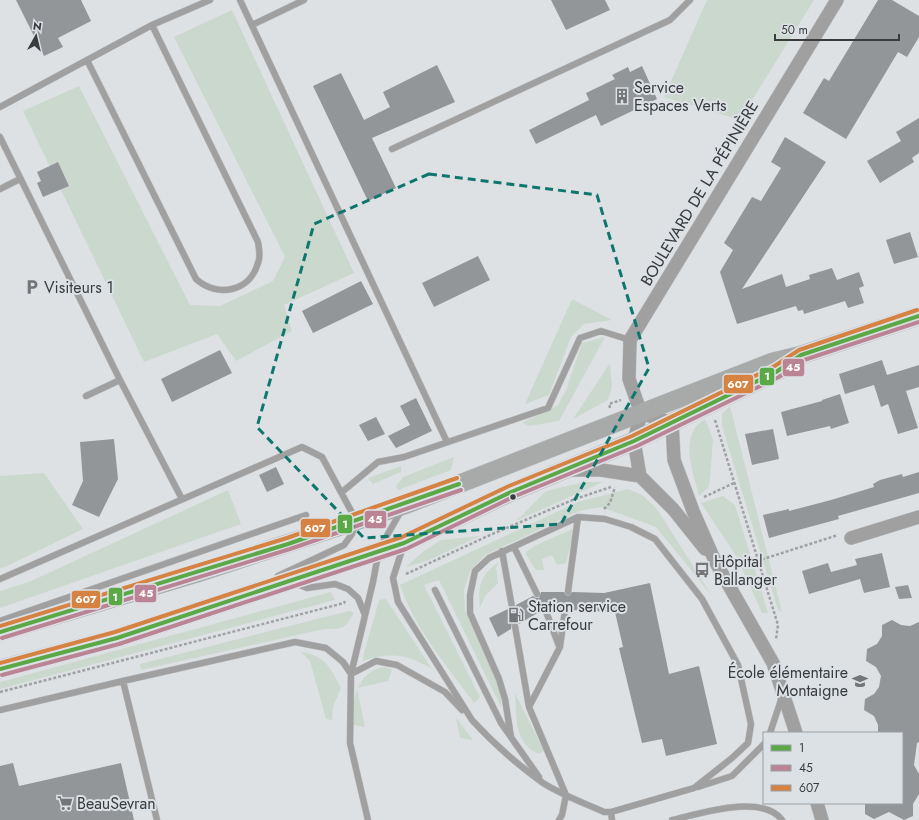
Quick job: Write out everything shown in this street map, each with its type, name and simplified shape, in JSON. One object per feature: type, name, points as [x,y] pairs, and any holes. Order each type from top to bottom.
[{"type":"main road","points":[[0,632],[198,573],[405,505],[772,362],[801,355],[919,316]]},
{"type":"main road","points":[[0,669],[117,638],[404,543],[511,492],[634,441],[776,372],[801,355]]},
{"type":"street","name":"BOULEVARD DE LA PÉPINIÈRE","points":[[641,413],[629,379],[630,340],[837,0]]},
{"type":"street","points":[[715,561],[673,509],[640,476],[634,441],[641,413],[672,423],[674,460],[690,504],[715,561],[773,663],[796,732]]},
{"type":"street","points":[[564,470],[601,470],[640,476]]},
{"type":"street","points":[[851,538],[919,518]]},
{"type":"street","points":[[817,804],[822,820]]},
{"type":"lane","points":[[0,107],[152,25],[210,0]]},
{"type":"lane","points":[[240,0],[447,442]]},
{"type":"lane","points":[[252,25],[304,0]]},
{"type":"lane","points":[[392,149],[670,20],[690,0]]},
{"type":"lane","points":[[87,60],[196,279],[204,287],[216,290],[224,291],[237,287],[248,280],[255,272],[259,262],[258,242],[152,25]]},
{"type":"lane","points":[[0,137],[120,380],[182,499]]},
{"type":"lane","points":[[0,189],[20,179]]},
{"type":"lane","points":[[342,492],[378,462],[404,457],[548,408],[580,338],[601,331],[630,340]]},
{"type":"lane","points":[[86,396],[120,380]]},
{"type":"lane","points":[[0,579],[302,447],[322,457],[356,520],[352,534],[344,545],[217,604]]},
{"type":"lane","points":[[368,820],[350,743],[351,674],[378,552],[405,505]]},
{"type":"lane","points":[[0,621],[306,515]]},
{"type":"lane","points":[[568,592],[578,517]]},
{"type":"lane","points":[[511,737],[505,699],[499,679],[470,613],[470,595],[475,571],[489,558],[578,517],[605,519],[631,527],[656,539],[702,599],[738,665],[751,724],[748,743],[732,758],[694,788]]},
{"type":"lane","points":[[404,543],[393,578],[398,602],[472,720]]},
{"type":"lane","points":[[514,547],[537,594]]},
{"type":"lane","points":[[502,552],[512,607]]},
{"type":"lane","points":[[290,580],[307,588],[336,584],[348,589],[358,598],[365,615]]},
{"type":"lane","points":[[435,590],[501,723],[544,783]]},
{"type":"lane","points":[[545,609],[560,647]]},
{"type":"lane","points":[[529,707],[560,647],[565,610]]},
{"type":"lane","points":[[515,626],[529,707],[566,795],[562,815],[559,820]]},
{"type":"lane","points":[[0,710],[296,642],[326,648],[343,662],[351,674]]},
{"type":"lane","points":[[351,674],[376,661],[397,665],[445,692],[485,735],[544,783],[566,795],[608,812],[732,776],[763,745]]},
{"type":"lane","points":[[123,681],[157,820]]},
{"type":"lane","points":[[770,732],[783,694]]},
{"type":"lane","points":[[672,820],[743,806],[762,808],[782,820]]},
{"type":"lane","points":[[603,820],[608,812]]},
{"type":"lane","points":[[608,812],[612,820]]},
{"type":"path","points":[[711,404],[757,561],[778,625],[773,663]]},
{"type":"path","points":[[401,577],[490,535],[575,499],[640,476]]},
{"type":"path","points":[[690,504],[734,483]]},
{"type":"path","points":[[596,518],[610,503],[615,485]]},
{"type":"path","points":[[757,561],[836,535],[851,538]]},
{"type":"path","points":[[0,692],[344,603],[346,598]]},
{"type":"highlighted area","points":[[429,174],[597,195],[649,368],[561,524],[364,538],[257,427],[314,224]]},
{"type":"shaded area","points":[[707,0],[814,0],[740,120],[664,97]]},
{"type":"shaded area","points":[[232,10],[354,273],[284,305],[292,331],[236,361],[217,334],[144,362],[23,111],[79,86],[190,305],[220,306],[273,281],[285,257],[174,37]]},
{"type":"shaded area","points":[[572,299],[612,320],[584,324],[571,337],[549,395],[525,404]]},
{"type":"shaded area","points":[[605,337],[559,421],[529,426],[522,423],[558,405],[566,390],[582,343]]},
{"type":"shaded area","points":[[610,363],[612,387],[608,400],[573,419]]},
{"type":"shaded area","points":[[730,406],[782,612],[778,610],[722,426],[722,414]]},
{"type":"shaded area","points":[[705,419],[713,439],[711,466],[709,487],[699,496],[691,465],[690,444],[692,434],[697,426]]},
{"type":"shaded area","points":[[454,457],[451,470],[398,490],[396,486],[403,477]]},
{"type":"shaded area","points":[[401,466],[401,472],[373,484],[368,478]]},
{"type":"shaded area","points":[[44,473],[83,529],[5,567],[0,568],[0,476]]},
{"type":"shaded area","points":[[584,482],[603,482],[516,521],[546,491]]},
{"type":"shaded area","points":[[628,489],[642,495],[657,509],[712,596],[656,527],[601,507],[579,511],[485,555],[470,571],[464,590],[465,611],[499,679],[502,691],[501,707],[439,580],[424,585],[480,697],[474,703],[432,647],[414,617],[400,585],[578,502]]},
{"type":"shaded area","points":[[228,490],[241,524],[0,608],[0,591],[29,582]]},
{"type":"shaded area","points":[[723,496],[735,505],[768,613],[762,613],[737,557],[701,503]]},
{"type":"shaded area","points":[[577,527],[566,563],[557,565],[552,555],[542,559],[544,570],[536,570],[525,553],[534,546]]},
{"type":"shaded area","points":[[480,536],[427,561],[406,567],[424,551],[441,540]]},
{"type":"shaded area","points":[[499,562],[496,568],[498,583],[485,596],[480,608],[479,593],[484,576]]},
{"type":"shaded area","points":[[331,592],[335,600],[0,689],[0,682]]},
{"type":"shaded area","points":[[386,599],[432,669],[414,660],[398,656],[382,656],[362,661],[379,600]]},
{"type":"shaded area","points":[[349,611],[354,612],[349,622],[340,628],[324,629],[141,670],[140,664]]},
{"type":"shaded area","points":[[301,652],[316,656],[322,660],[330,668],[341,688],[333,707],[332,720],[326,719],[310,661]]},
{"type":"shaded area","points":[[385,667],[392,670],[388,681],[358,688],[362,680],[375,670]]},
{"type":"shaded area","points":[[357,690],[365,727],[350,724]]},
{"type":"shaded area","points":[[515,693],[544,751],[539,754],[525,743],[521,736],[518,728]]},
{"type":"shaded area","points":[[456,718],[473,740],[460,738]]},
{"type":"building","points":[[16,0],[81,0],[91,21],[58,38],[63,47],[44,56]]},
{"type":"building","points":[[551,0],[605,0],[610,10],[566,30]]},
{"type":"building","points":[[878,0],[892,0],[919,16],[919,37],[907,57],[898,52],[846,139],[803,113],[824,78],[829,81]]},
{"type":"building","points":[[437,65],[455,102],[372,138],[396,188],[368,201],[313,86],[341,73],[364,120],[390,107],[383,92]]},
{"type":"building","name":"Service Espaces Verts","points":[[642,66],[657,99],[601,126],[596,115],[536,144],[529,130],[589,100],[586,93],[615,79],[612,75],[628,67],[630,72]]},
{"type":"building","points":[[919,118],[919,153],[912,158],[914,162],[880,183],[867,161],[901,141],[896,132]]},
{"type":"building","points":[[785,137],[826,162],[742,289],[782,274],[786,287],[810,279],[809,275],[832,268],[837,280],[859,272],[864,286],[859,288],[864,303],[848,308],[845,301],[804,314],[803,310],[798,311],[796,306],[737,324],[720,272],[733,250],[724,243],[752,197],[761,201],[781,168],[771,162]]},
{"type":"building","points":[[58,162],[69,186],[43,197],[37,183],[41,181],[37,172]]},
{"type":"building","points":[[910,232],[918,257],[894,264],[886,240]]},
{"type":"building","points":[[478,256],[490,280],[434,307],[422,283]]},
{"type":"building","points":[[361,281],[373,304],[313,333],[302,311]]},
{"type":"building","points":[[220,350],[232,373],[172,402],[161,379]]},
{"type":"building","points":[[882,360],[887,375],[919,365],[919,387],[906,391],[918,428],[898,434],[888,404],[881,407],[874,385],[845,394],[839,374]]},
{"type":"building","points":[[840,394],[849,423],[831,429],[830,426],[787,436],[781,412],[822,401]]},
{"type":"building","points":[[416,398],[432,431],[396,448],[388,436],[410,425],[400,406]]},
{"type":"building","points":[[376,417],[385,434],[368,441],[359,425]]},
{"type":"building","points":[[773,429],[779,459],[752,465],[745,434]]},
{"type":"building","points":[[114,439],[118,479],[99,517],[72,505],[83,481],[80,442]]},
{"type":"building","points":[[276,467],[284,484],[267,492],[259,475]]},
{"type":"building","points":[[919,472],[919,493],[838,516],[839,519],[769,538],[763,515],[789,509],[789,511],[831,500],[874,487],[873,484],[880,480],[902,474],[903,477]]},
{"type":"building","points":[[882,553],[890,587],[864,593],[860,579],[809,594],[802,571],[828,563],[831,572],[857,565],[855,559]]},
{"type":"building","points":[[650,583],[669,674],[699,666],[717,744],[666,756],[662,739],[642,743],[619,648],[623,647],[615,612],[569,610],[565,606],[561,609],[550,609],[548,605],[544,605],[541,608],[541,611],[519,624],[512,622],[511,629],[498,637],[489,618],[508,609],[515,611],[516,605],[533,596],[539,598],[541,592],[564,592],[568,596],[572,592],[604,593]]},
{"type":"building","points":[[908,585],[912,598],[899,599],[895,587]]},
{"type":"building","points":[[892,620],[901,625],[910,626],[919,622],[919,742],[917,743],[914,765],[919,774],[919,794],[913,804],[913,816],[904,820],[889,812],[874,819],[865,814],[865,804],[903,804],[903,732],[878,732],[878,725],[874,716],[864,710],[865,699],[874,694],[879,687],[881,676],[876,667],[866,661],[867,649],[877,644],[882,636],[882,625]]},
{"type":"building","name":"BeauSevran","points":[[13,763],[19,786],[121,763],[134,820],[0,820],[0,766]]},
{"type":"transit line","name":"607","points":[[0,663],[115,632],[402,537],[509,486],[632,436],[773,367],[799,350],[917,310]]},
{"type":"transit line","name":"1","points":[[0,669],[117,638],[404,543],[511,492],[634,441],[776,372],[801,355],[919,316]]},
{"type":"transit line","name":"45","points":[[2,675],[119,644],[406,549],[513,497],[637,446],[779,377],[804,360],[919,322]]},
{"type":"transit line","name":"607","points":[[0,626],[287,538],[457,478]]},
{"type":"transit line","name":"1","points":[[0,632],[288,544],[459,484]]},
{"type":"transit line","name":"45","points":[[2,638],[290,549],[461,490]]},
{"type":"place","name":"Service Espaces Verts","points":[[622,96]]},
{"type":"place","name":"Visiteurs 1","points":[[32,287]]},
{"type":"place","name":"Hôpital Ballanger","points":[[702,570]]},
{"type":"place","name":"Station service Carrefour","points":[[516,615]]},
{"type":"place","name":"École élémentaire Montaigne","points":[[860,681]]},
{"type":"place","name":"BeauSevran","points":[[65,803]]}]
